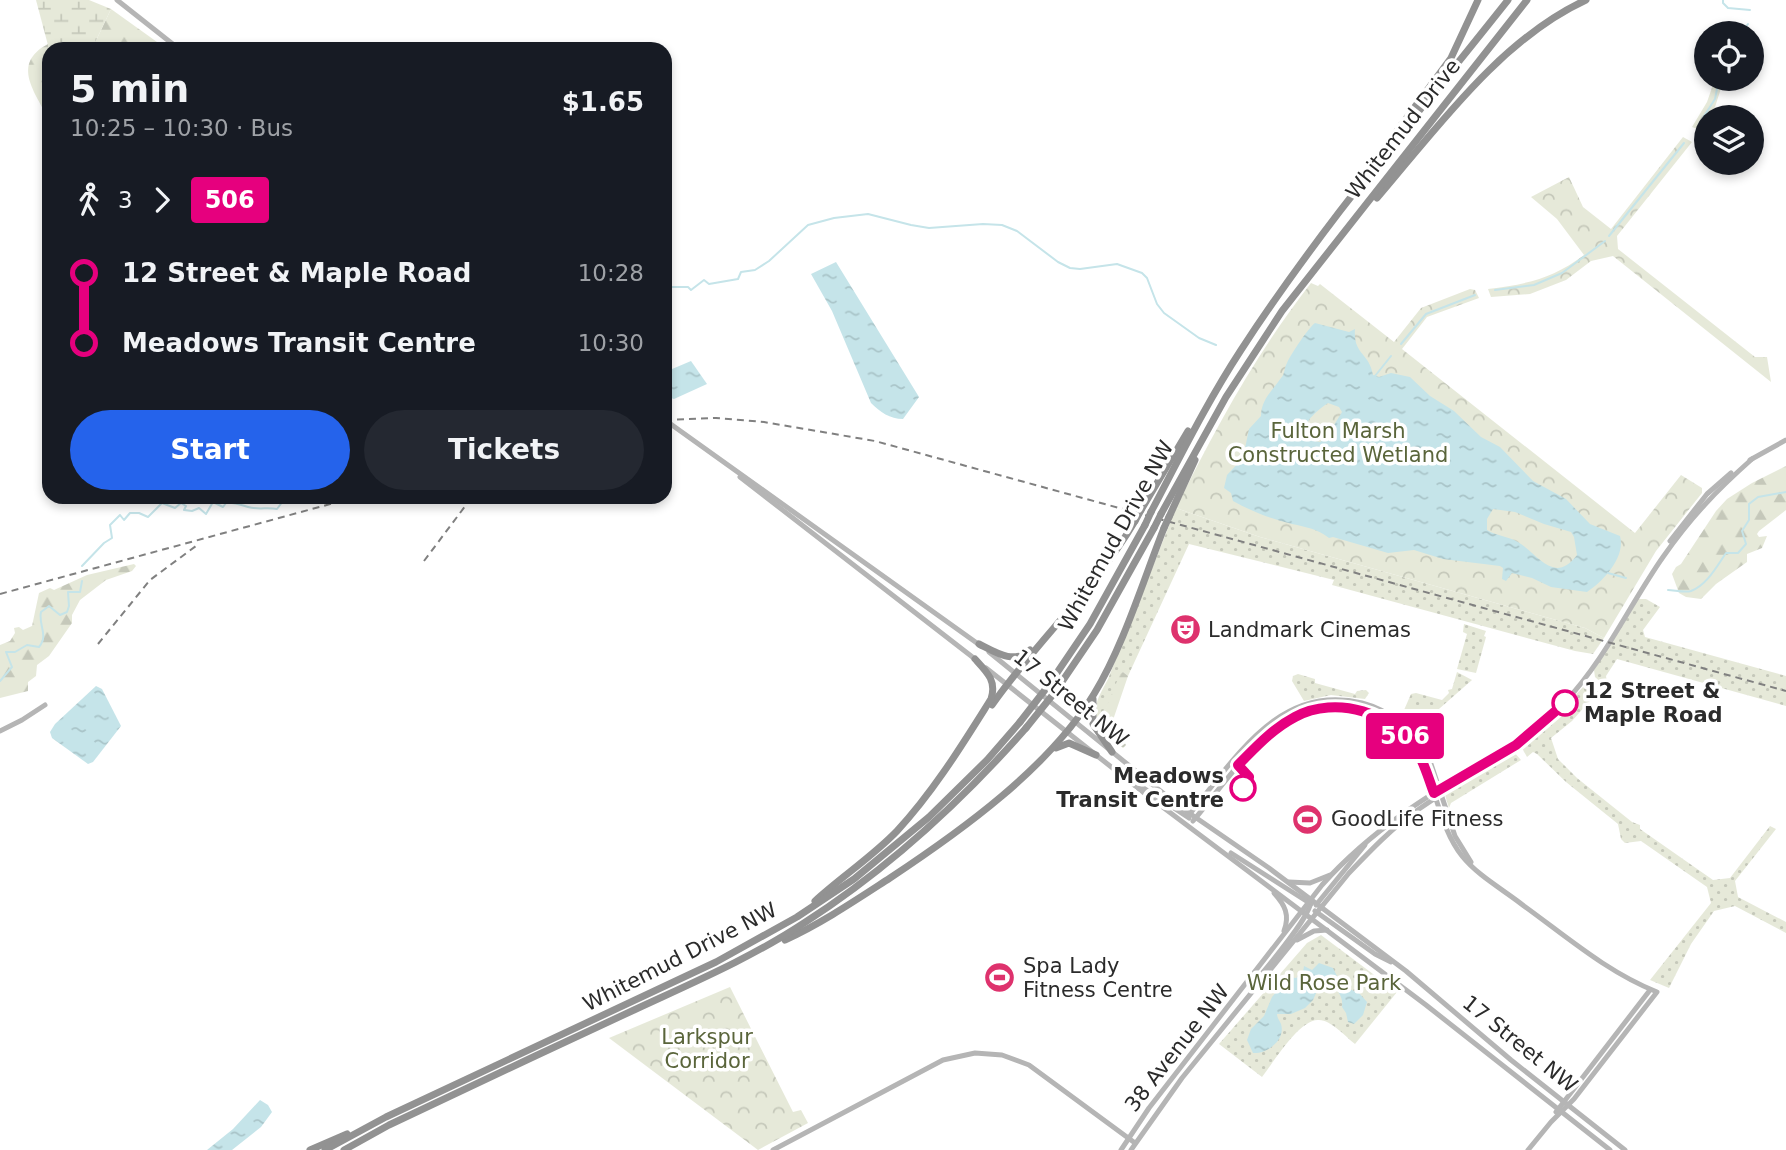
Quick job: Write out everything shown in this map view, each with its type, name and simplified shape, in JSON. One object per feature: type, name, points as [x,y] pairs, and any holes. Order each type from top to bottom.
[{"type":"highway","points":[[1333,220],[1451,58],[1478,0]]},
{"type":"highway","name":"Whitemud Drive","points":[[1296,270],[1508,0]]},
{"type":"highway","name":"Whitemud Drive","points":[[1307,279],[1527,0]]},
{"type":"highway","points":[[1317,267],[1483,77],[1547,22],[1586,0]]},
{"type":"highway","name":"Whitemud Drive NW","points":[[326,1150],[386,1117],[716,962],[797,917],[854,878],[929,817],[987,760],[1020,722],[1090,624],[1216,389],[1296,270]]},
{"type":"highway","name":"Whitemud Drive NW","points":[[344,1150],[389,1125],[720,970],[803,925],[893,860],[964,796],[1055,692],[1097,630],[1154,528],[1165,515],[1226,397],[1256,349],[1307,279]]},
{"type":"highway","points":[[797,917],[896,832],[938,782],[1007,684],[1092,585],[1135,521],[1188,430],[1216,389]]},
{"type":"highway","points":[[749,955],[807,930],[894,875],[972,818],[1047,754],[1094,695],[1113,658],[1164,528],[1165,515]]},
{"type":"highway","points":[[979,644],[1001,655],[1017,657],[1025,655],[1049,633]]},
{"type":"highway","points":[[957,754],[991,699],[993,691],[990,676],[975,659]]},
{"type":"highway","points":[[1094,695],[1092,721],[1112,752]]},
{"type":"highway","points":[[1047,754],[1066,743],[1076,744],[1096,755]]},
{"type":"highway","points":[[310,1150],[386,1117]]},
{"type":"highway","points":[[354,1150],[389,1125]]},
{"type":"main road","points":[[117,0],[170,42]]},
{"type":"main road","name":"17 Street NW","points":[[672,425],[979,644],[1112,752],[1210,841],[1266,883],[1312,908],[1375,954],[1396,964],[1610,1150]]},
{"type":"main road","points":[[1312,908],[1332,873],[1356,849],[1379,831],[1516,745],[1565,703],[1585,680],[1653,572],[1700,508],[1752,458],[1786,440]]},
{"type":"main road","name":"17 Street NW","points":[[721,461],[765,499],[975,659],[1122,776],[1187,820],[1196,818],[1288,881],[1328,930],[1563,1107],[1625,1150]]},
{"type":"main road","points":[[1187,820],[1237,754],[1259,732],[1299,706],[1329,700],[1363,704],[1396,720],[1424,750],[1453,842],[1464,859],[1592,957],[1620,975],[1657,992],[1528,1150]]},
{"type":"main road","points":[[2,731],[45,705]]},
{"type":"main road","points":[[1187,820],[1196,818],[1238,765],[1263,739],[1296,716],[1324,708],[1361,711],[1392,726],[1417,751],[1438,794]]},
{"type":"main road","points":[[1312,908],[1369,852],[1438,794]]},
{"type":"main road","points":[[1245,999],[1312,908],[1379,831]]},
{"type":"main road","points":[[1210,841],[1285,886],[1312,908]]},
{"type":"main road","points":[[1288,881],[1310,883],[1332,873]]},
{"type":"main road","points":[[1266,883],[1285,908],[1286,928],[1282,937]]},
{"type":"main road","name":"38 Avenue NW","points":[[1121,1150],[1149,1108],[1282,937],[1312,908]]},
{"type":"main road","name":"38 Avenue NW","points":[[1131,1150],[1170,1094],[1294,942],[1312,908]]},
{"type":"main road","points":[[1294,942],[1314,931],[1328,930]]},
{"type":"main road","points":[[1563,1107],[1650,990]]},
{"type":"main road","points":[[773,1150],[943,1060],[975,1052],[1018,1059],[1042,1073],[1135,1143]]},
{"type":"green space","points":[[36,0],[89,0],[111,9],[95,42],[47,42]]},
{"type":"green space","points":[[111,9],[157,42],[95,42]]},
{"type":"green space","points":[[42,48],[42,106],[29,79],[28,70],[30,61]]},
{"type":"green space","points":[[1711,91],[1720,91],[1716,105],[1705,105]]},
{"type":"green space","points":[[1683,137],[1692,142],[1617,236],[1618,249],[1755,357],[1767,357],[1771,382],[1613,256],[1591,261],[1566,280],[1530,294],[1491,297],[1488,289],[1539,279],[1561,270],[1584,255],[1557,219],[1531,197],[1569,177],[1583,207],[1611,229]]},
{"type":"green space","name":"Fulton Marsh Constructed Wetland","points":[[1311,283],[1318,286],[1320,284],[1394,342],[1421,308],[1470,289],[1475,290],[1479,298],[1427,317],[1402,349],[1635,533],[1681,475],[1702,488],[1702,493],[1656,551],[1604,638],[1585,628],[1260,537],[1176,508],[1238,392],[1291,309]]},
{"type":"green space","points":[[1786,466],[1786,510],[1757,534],[1759,537],[1767,536],[1762,548],[1747,554],[1747,562],[1716,584],[1701,599],[1679,593],[1672,574],[1716,511],[1727,499]]},
{"type":"green space","points":[[1176,508],[1260,537],[1585,628],[1604,638],[1593,654],[1575,651],[1332,585],[1334,580],[1189,544],[1128,676],[1123,672],[1101,720],[1107,734],[1097,719],[1097,701]]},
{"type":"green space","points":[[134,564],[136,566],[132,571],[106,580],[80,600],[72,615],[72,623],[49,656],[37,665],[36,676],[28,682],[28,691],[0,698],[0,645],[10,641],[15,633],[14,628],[23,630],[32,626],[39,593],[50,588],[54,590],[87,575]]},
{"type":"green space","points":[[1638,599],[1646,599],[1660,607],[1643,630],[1645,637],[1786,676],[1786,706],[1617,659],[1606,676],[1607,683],[1604,685],[1595,677],[1594,670]]},
{"type":"green space","points":[[1464,624],[1486,631],[1476,673],[1457,669],[1467,634],[1463,632]]},
{"type":"green space","points":[[1123,672],[1128,676],[1113,720],[1126,745],[1123,748],[1107,734],[1101,720]]},
{"type":"green space","points":[[1457,672],[1472,680],[1415,730],[1401,717],[1411,694],[1442,700],[1449,693],[1448,690],[1452,689]]},
{"type":"green space","points":[[1298,674],[1315,679],[1315,683],[1355,694],[1357,691],[1366,690],[1369,693],[1365,699],[1331,695],[1304,701],[1292,681],[1293,676]]},
{"type":"green space","points":[[1586,684],[1600,693],[1551,738],[1558,759],[1577,778],[1632,822],[1640,825],[1640,829],[1713,880],[1730,878],[1770,826],[1776,829],[1735,881],[1738,897],[1786,922],[1786,933],[1735,906],[1714,911],[1691,944],[1669,988],[1650,980],[1711,903],[1707,887],[1641,841],[1625,843],[1621,839],[1618,824],[1566,782],[1537,754],[1533,752],[1527,757],[1522,748],[1522,744]]},
{"type":"green space","points":[[1513,751],[1521,760],[1451,803],[1449,808],[1445,795]]},
{"type":"green space","name":"Wild Rose Park","points":[[1321,935],[1397,992],[1355,1044],[1328,1023],[1312,1021],[1296,1033],[1262,1077],[1219,1044],[1307,943]]},
{"type":"green space","name":"Larkspur Corridor","points":[[730,987],[793,1112],[801,1110],[808,1123],[758,1150],[609,1038]]},
{"type":"water","points":[[836,262],[919,397],[903,419],[886,414],[871,403],[832,311],[811,274]]},
{"type":"water","points":[[1315,323],[1349,332],[1355,329],[1356,344],[1373,375],[1379,377],[1391,373],[1410,377],[1430,396],[1454,411],[1481,437],[1500,447],[1533,481],[1566,499],[1590,524],[1620,536],[1620,552],[1612,568],[1587,592],[1551,587],[1512,573],[1506,581],[1502,579],[1503,568],[1500,566],[1443,559],[1414,550],[1388,553],[1329,538],[1316,530],[1269,517],[1233,501],[1231,493],[1224,488],[1227,475],[1243,458],[1249,429],[1261,416],[1265,400]],"holes":[[[1328,403],[1339,407],[1342,412],[1326,438],[1320,442],[1310,439],[1305,435],[1306,424]],[[1493,509],[1515,512],[1571,532],[1577,555],[1569,564],[1561,567],[1547,565],[1518,542],[1487,530],[1487,519]]]},
{"type":"water","points":[[691,361],[707,384],[672,398],[672,369]]},
{"type":"water","points":[[96,686],[102,689],[121,726],[93,762],[88,764],[52,738],[50,732],[55,724]]},
{"type":"water","points":[[1319,963],[1333,968],[1342,986],[1359,993],[1367,1002],[1363,1015],[1354,1024],[1348,1022],[1340,994],[1334,987],[1321,982],[1313,1000],[1305,1008],[1291,1014],[1277,1014],[1282,1030],[1278,1040],[1264,1051],[1253,1053],[1247,1040],[1251,1029],[1264,1016],[1272,997],[1289,977],[1296,978],[1303,972],[1304,966],[1312,970]]},
{"type":"water","points":[[260,1100],[268,1105],[272,1112],[261,1127],[232,1150],[207,1150],[233,1129]]},
{"type":"waterway","points":[[1723,0],[1728,8],[1750,10]]},
{"type":"waterway","points":[[1711,105],[1717,91]]},
{"type":"waterway","points":[[1609,236],[1684,143]]},
{"type":"waterway","points":[[672,287],[688,287],[691,290],[704,280],[709,284],[738,279],[741,272],[755,270],[769,261],[808,225],[834,218],[868,214],[929,228],[1002,225],[1017,231],[1070,268],[1117,264],[1142,273],[1164,313],[1199,338],[1216,345]]},
{"type":"waterway","points":[[1495,290],[1534,285],[1562,273],[1605,241]]},
{"type":"waterway","points":[[1401,344],[1426,314],[1475,295]]},
{"type":"waterway","points":[[1375,376],[1391,356]]},
{"type":"waterway","points":[[1668,590],[1689,592],[1702,584],[1726,553],[1738,553],[1746,544],[1742,531],[1749,520],[1749,504],[1758,497],[1786,492]]},
{"type":"waterway","points":[[82,566],[112,538],[110,525],[120,515],[124,520],[130,513],[148,517],[161,504]]},
{"type":"waterway","points":[[165,504],[175,508],[180,504]]},
{"type":"waterway","points":[[183,504],[186,506],[184,510],[199,508],[206,514],[212,504]]},
{"type":"waterway","points":[[217,504],[223,507],[225,504]]},
{"type":"waterway","points":[[237,504],[252,508],[277,509],[281,504]]},
{"type":"waterway","points":[[1608,573],[1626,578]]},
{"type":"waterway","points":[[0,681],[12,667],[6,652],[15,652],[27,645],[39,647],[43,638],[41,612],[49,606],[60,615],[67,612],[68,592],[80,592],[82,581]]},
{"type":"railway","points":[[672,420],[716,418],[764,422],[875,441],[1786,691]]},
{"type":"railway","points":[[0,594],[330,504]]},
{"type":"railway","points":[[424,561],[467,504]]},
{"type":"railway","points":[[98,644],[150,580],[196,546]]},
{"type":"bus line","name":"506","points":[[1243,788],[1249,777],[1238,765],[1269,734],[1302,713],[1324,708],[1354,709],[1392,726],[1417,751],[1434,793],[1516,745],[1565,703]]},
{"type":"place","name":"Landmark Cinemas","points":[[1185,630]]},
{"type":"place","name":"12 Street & Maple Road","points":[[1565,703]]},
{"type":"place","name":"Meadows Transit Centre","points":[[1243,788]]},
{"type":"place","name":"GoodLife Fitness","points":[[1308,819]]},
{"type":"place","name":"Spa Lady Fitness Centre","points":[[1000,978]]}]
